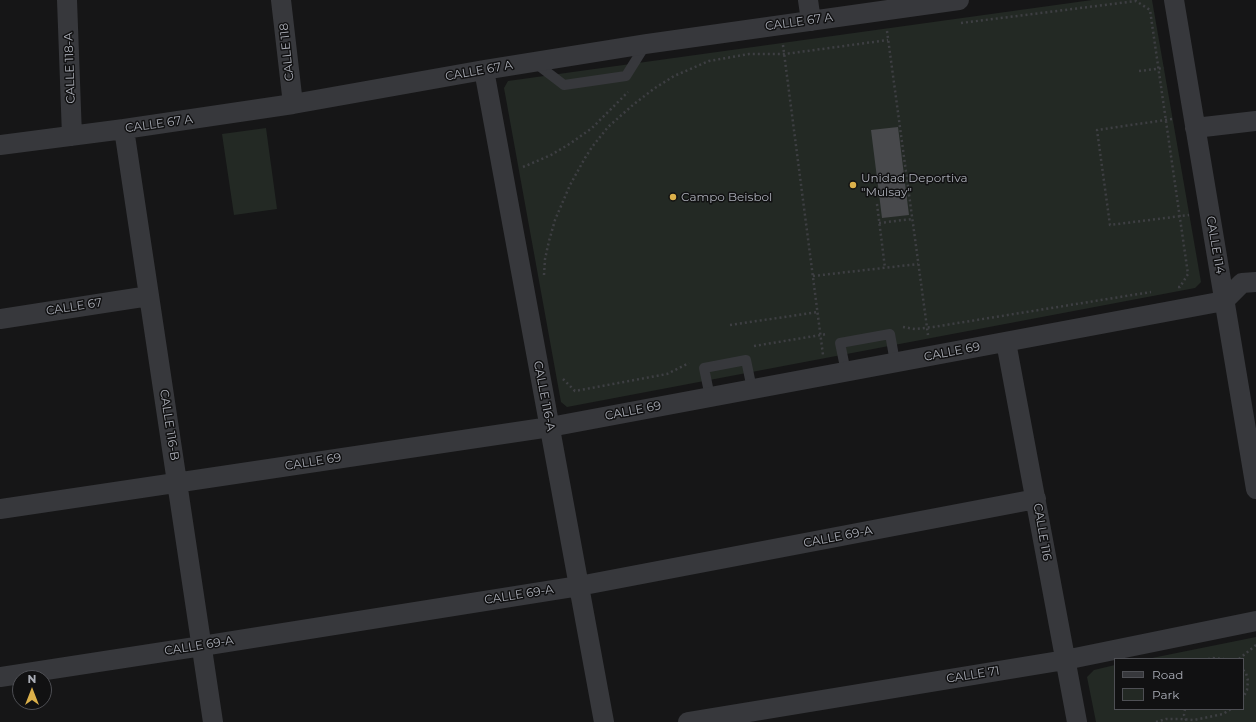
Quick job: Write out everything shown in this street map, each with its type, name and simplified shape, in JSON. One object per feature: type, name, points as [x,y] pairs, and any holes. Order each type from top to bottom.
[{"type":"street","name":"CALLE 118-A","points":[[67,0],[72,136]]},
{"type":"street","name":"CALLE 118","points":[[281,0],[293,104]]},
{"type":"street","points":[[808,0],[811,21]]},
{"type":"street","name":"CALLE 67 A","points":[[0,145],[124,129],[293,104],[484,70],[646,44],[959,0]]},
{"type":"street","name":"CALLE 114","points":[[1174,0],[1256,489]]},
{"type":"street","name":"CALLE 116-A","points":[[484,70],[604,722]]},
{"type":"street","points":[[1195,128],[1256,120]]},
{"type":"street","name":"CALLE 116-B","points":[[124,129],[213,722]]},
{"type":"street","points":[[1224,301],[1242,283],[1256,282]]},
{"type":"street","name":"CALLE 67","points":[[0,319],[149,296]]},
{"type":"street","name":"CALLE 69","points":[[0,509],[550,427],[1224,301]]},
{"type":"street","name":"CALLE 116","points":[[1006,342],[1077,722]]},
{"type":"street","name":"CALLE 69-A","points":[[0,677],[579,586],[1036,499]]},
{"type":"street","name":"CALLE 71","points":[[688,722],[1065,660],[1256,621]]},
{"type":"lane","points":[[534,62],[564,85],[626,76],[646,44]]},
{"type":"lane","points":[[846,372],[840,343],[890,334],[895,362]]},
{"type":"lane","points":[[710,397],[704,368],[746,360],[752,389]]},
{"type":"path","points":[[957,23],[1136,1],[1150,10],[1188,274],[1180,287],[1172,288]]},
{"type":"path","points":[[886,28],[929,341]]},
{"type":"path","points":[[887,32],[894,31]]},
{"type":"path","points":[[545,281],[545,259],[549,241],[564,197],[576,173],[588,152],[608,126],[655,88],[690,68],[709,61],[728,57],[749,54],[785,54],[888,40]]},
{"type":"path","points":[[783,44],[824,361]]},
{"type":"path","points":[[1139,71],[1169,68]]},
{"type":"path","points":[[522,167],[551,156],[571,144],[592,128],[630,90]]},
{"type":"path","points":[[1177,118],[1097,130],[1110,225],[1193,214]]},
{"type":"path","points":[[877,204],[885,268]]},
{"type":"path","points":[[879,223],[912,219]]},
{"type":"path","points":[[813,276],[918,264]]},
{"type":"path","points":[[901,326],[915,329],[927,328],[1156,291]]},
{"type":"path","points":[[730,325],[818,312]]},
{"type":"path","points":[[751,347],[828,334]]},
{"type":"path","points":[[559,376],[575,391],[667,374],[693,361]]},
{"type":"path","points":[[1240,658],[1256,645]]},
{"type":"path","points":[[1244,671],[1248,681],[1247,690],[1244,696]]},
{"type":"path","points":[[1185,710],[1184,716],[1186,721]]},
{"type":"path","points":[[1156,722],[1166,719],[1186,721],[1194,720],[1223,714],[1229,710]]},
{"type":"green space","name":"Unidad Deportiva \"Mulsay\"","points":[[1092,0],[1152,0],[1201,282],[1195,288],[567,407],[561,402],[504,88],[508,81]]},
{"type":"green space","points":[[266,128],[277,209],[234,215],[222,134]]},
{"type":"green space","points":[[1256,637],[1256,722],[1096,722],[1087,677],[1094,670],[1114,665],[1114,710],[1244,710],[1244,658],[1152,658]]},
{"type":"building","points":[[898,127],[909,215],[882,218],[871,130]]},
{"type":"place","name":"Unidad Deportiva \"Mulsay\"","points":[[853,185]]},
{"type":"place","name":"Campo Beisbol","points":[[673,197]]}]
